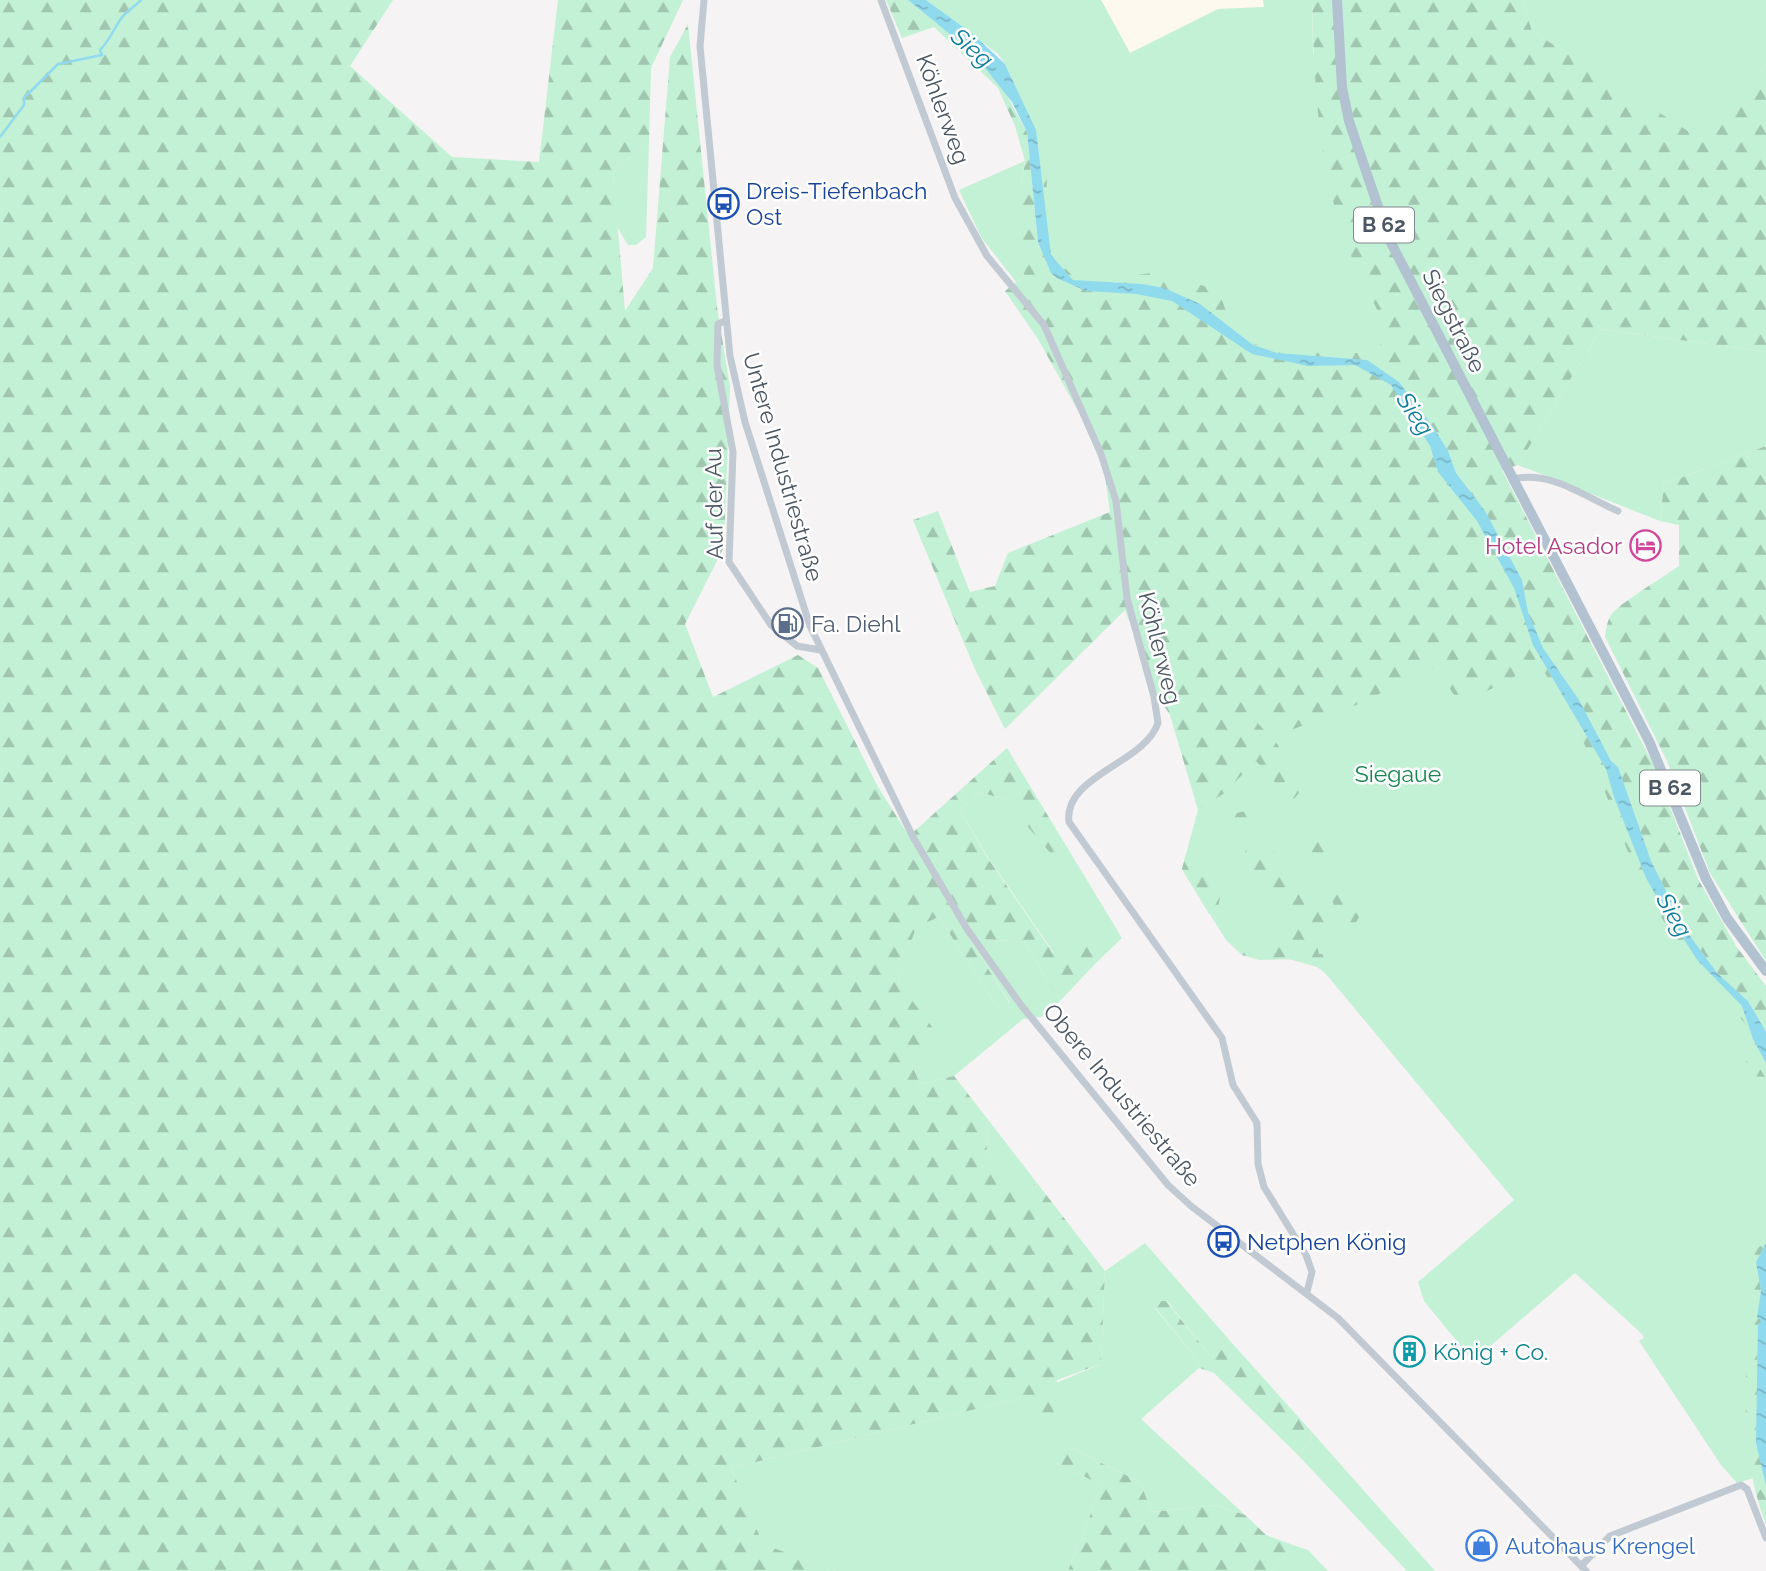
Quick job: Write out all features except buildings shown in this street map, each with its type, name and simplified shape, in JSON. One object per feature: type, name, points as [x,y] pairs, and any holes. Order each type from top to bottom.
[{"type":"main road","name":"Siegstraße","points":[[1337,0],[1342,87],[1349,121],[1381,217],[1443,347],[1655,752],[1706,879],[1727,918],[1766,971]]},
{"type":"street","name":"Untere Industriestraße","points":[[704,0],[700,46],[725,321],[733,374],[745,422],[796,585],[820,650],[913,837]]},
{"type":"street","name":"Köhlerweg","points":[[881,0],[955,198],[987,256],[1037,315],[1051,339],[1101,454],[1116,501],[1127,598],[1154,697],[1157,723],[1145,743],[1078,793],[1069,807],[1069,822],[1222,1038],[1233,1085],[1256,1123],[1258,1164],[1264,1187],[1306,1255],[1312,1272],[1307,1292]]},
{"type":"street","name":"Auf der Au","points":[[725,321],[718,324],[717,347],[733,452],[729,562],[771,625],[797,646],[820,650]]},
{"type":"street","points":[[1514,479],[1528,475],[1547,479],[1618,511]]},
{"type":"street","name":"Obere Industriestraße","points":[[913,837],[943,891],[998,975],[1138,1150],[1191,1206],[1307,1292],[1364,1342],[1584,1568]]},
{"type":"street","points":[[1584,1568],[1610,1536],[1741,1485],[1747,1489],[1766,1538]]},
{"type":"shaded area","points":[[1101,0],[1263,0],[1265,7],[1217,9],[1130,53]]},
{"type":"green space","points":[[0,0],[393,0],[350,66],[452,157],[539,162],[558,0],[683,0],[651,68],[649,141],[613,173],[625,311],[653,268],[670,57],[688,24],[717,307],[730,387],[724,547],[685,624],[713,697],[798,655],[818,668],[878,787],[909,836],[1007,748],[1062,839],[1061,850],[1052,855],[1003,798],[980,793],[960,810],[985,854],[1053,953],[1087,942],[1096,963],[1060,1001],[1024,942],[969,938],[1010,1004],[997,1007],[939,917],[916,927],[898,982],[936,1032],[911,1062],[920,1084],[954,1076],[986,1117],[987,1155],[1021,1191],[1037,1183],[1105,1271],[1101,1364],[1057,1380],[1052,1427],[1018,1399],[731,1468],[763,1544],[835,1571],[0,1571]]},
{"type":"green space","points":[[886,0],[908,0],[974,54],[1000,83],[1027,132],[1038,242],[1074,277],[1089,281],[1159,272],[1220,291],[1224,306],[1236,329],[1248,340],[1264,347],[1309,352],[1364,352],[1389,340],[1348,248],[1330,188],[1319,126],[1312,0],[1522,0],[1532,31],[1708,144],[1766,66],[1766,352],[1601,329],[1518,465],[1502,470],[1653,764],[1698,879],[1736,946],[1766,986],[1766,1032],[1748,1001],[1717,973],[1685,929],[1651,861],[1618,767],[1611,761],[1568,684],[1543,662],[1606,769],[1614,797],[1646,878],[1660,903],[1698,961],[1742,1006],[1748,1027],[1693,962],[1646,891],[1584,742],[1539,664],[1460,705],[1436,666],[1346,710],[1288,731],[1264,706],[1253,702],[1253,718],[1278,745],[1299,793],[1294,799],[1287,796],[1256,761],[1223,794],[1198,810],[1170,715],[1157,695],[1125,610],[1005,729],[974,667],[913,520],[938,511],[970,592],[995,586],[1008,553],[1110,512],[1102,454],[1038,339],[1005,291],[1024,276],[1017,241],[1016,213],[1025,161],[1015,126],[998,88],[934,27],[902,38]]},
{"type":"green space","name":"Siegaue","points":[[926,0],[1101,0],[1130,53],[1218,9],[1264,7],[1263,0],[1312,0],[1313,52],[1731,983],[1766,1026],[1766,1474],[1737,1483],[1721,1465],[1639,1341],[1644,1338],[1642,1334],[1575,1273],[1473,1361],[1424,1301],[1418,1282],[1514,1200],[1321,968],[1289,959],[1259,960],[1242,955],[1226,940],[1182,869],[1198,810],[1204,805],[1142,604],[1048,271],[1035,129],[998,54]]},
{"type":"green space","points":[[1522,0],[1766,0],[1766,66],[1708,145],[1532,31]]},
{"type":"green space","points":[[1036,130],[1047,174],[1046,221],[1042,163]]},
{"type":"green space","points":[[649,141],[646,237],[636,245],[628,245],[617,227],[613,173]]},
{"type":"green space","points":[[1025,161],[1018,218],[1024,276],[1016,282],[981,237],[959,190]]},
{"type":"green space","points":[[1601,329],[1766,352],[1766,446],[1664,484],[1660,521],[1518,465]]},
{"type":"green space","points":[[1766,446],[1766,961],[1710,873],[1667,761],[1605,637],[1609,620],[1615,610],[1679,566],[1679,525],[1660,521],[1664,484]]},
{"type":"green space","points":[[980,793],[1003,798],[1052,854],[1061,850],[1062,839],[1122,938],[1096,963],[1090,951],[1054,953],[985,853],[960,810]]},
{"type":"green space","points":[[1257,808],[1262,823],[1236,831],[1231,822],[1237,813]]},
{"type":"green space","points":[[1315,835],[1324,844],[1330,866],[1320,869],[1311,860],[1309,841]]},
{"type":"green space","points":[[1266,839],[1287,874],[1309,897],[1309,903],[1290,911],[1281,909],[1245,863],[1246,841]]},
{"type":"green space","points":[[1186,854],[1203,864],[1207,880],[1222,887],[1218,908],[1209,914],[1182,869]]},
{"type":"green space","points":[[1336,892],[1349,901],[1359,917],[1354,926],[1342,926],[1330,895]]},
{"type":"green space","points":[[1320,908],[1330,925],[1329,940],[1317,945],[1319,954],[1330,954],[1336,964],[1327,975],[1319,968],[1298,961],[1242,955],[1251,943],[1262,949],[1287,924]]},
{"type":"green space","points":[[939,917],[997,1007],[1010,1003],[969,938],[1024,942],[1060,1001],[1041,1017],[1023,1019],[954,1076],[920,1084],[911,1062],[898,982],[916,926]]},
{"type":"green space","points":[[1753,1039],[1766,1063],[1766,1077],[1751,1076],[1745,1066]]},
{"type":"green space","points":[[986,1117],[1037,1183],[1021,1192],[987,1155]]},
{"type":"green space","points":[[1145,1243],[1231,1342],[1212,1358],[1167,1301],[1160,1301],[1155,1308],[1194,1356],[1199,1368],[1141,1419],[1245,1515],[1215,1505],[1152,1512],[1140,1482],[1067,1446],[1056,1463],[1102,1485],[1068,1571],[835,1571],[763,1545],[731,1468],[1018,1399],[1101,1364],[1105,1271]]},
{"type":"green space","points":[[1760,1246],[1764,1247],[1756,1262],[1761,1290],[1761,1322],[1758,1325],[1756,1443],[1766,1486],[1766,1524],[1755,1491],[1746,1425],[1750,1257]]},
{"type":"green space","points":[[1160,1301],[1166,1301],[1212,1358],[1231,1342],[1311,1431],[1310,1445],[1296,1453],[1214,1373],[1199,1368],[1194,1356],[1155,1307]]},
{"type":"green space","points":[[1311,1431],[1435,1571],[1407,1571],[1296,1453],[1310,1445]]},
{"type":"green space","points":[[1067,1446],[1140,1482],[1152,1512],[1215,1505],[1245,1515],[1266,1535],[1293,1545],[1273,1571],[1068,1571],[1102,1485],[1056,1463],[1051,1450]]},
{"type":"green space","points":[[1293,1545],[1308,1550],[1328,1571],[1273,1571]]},
{"type":"water","name":"Sieg","points":[[908,0],[926,0],[974,35],[1005,64],[1036,130],[1051,255],[1073,280],[1164,288],[1200,304],[1253,345],[1277,353],[1367,360],[1399,382],[1432,425],[1448,451],[1456,473],[1485,511],[1522,580],[1528,612],[1543,648],[1579,700],[1611,761],[1618,767],[1651,861],[1685,929],[1717,973],[1748,1001],[1766,1032],[1766,1063],[1753,1039],[1742,1006],[1698,961],[1646,878],[1614,797],[1606,769],[1533,645],[1514,588],[1477,521],[1438,472],[1430,446],[1391,385],[1355,365],[1308,366],[1252,354],[1172,301],[1136,294],[1086,291],[1057,278],[1051,273],[1038,242],[1027,132],[1012,102],[974,54]]},
{"type":"water","points":[[1766,1243],[1766,1486],[1756,1443],[1758,1325],[1761,1321],[1757,1317],[1761,1290],[1756,1262]]},
{"type":"waterway","points":[[0,137],[24,105],[24,98],[58,64],[102,55],[100,50],[120,20],[141,0]]},
{"type":"place","name":"Dreis-Tiefenbach Ost","points":[[723,204]]},
{"type":"place","name":"Hotel Asador","points":[[1645,546]]},
{"type":"place","name":"Fa. Diehl","points":[[788,624]]},
{"type":"place","name":"Netphen König","points":[[1224,1242]]},
{"type":"place","name":"König + Co.","points":[[1410,1352]]},
{"type":"place","name":"Autohaus Krengel","points":[[1482,1546]]}]
